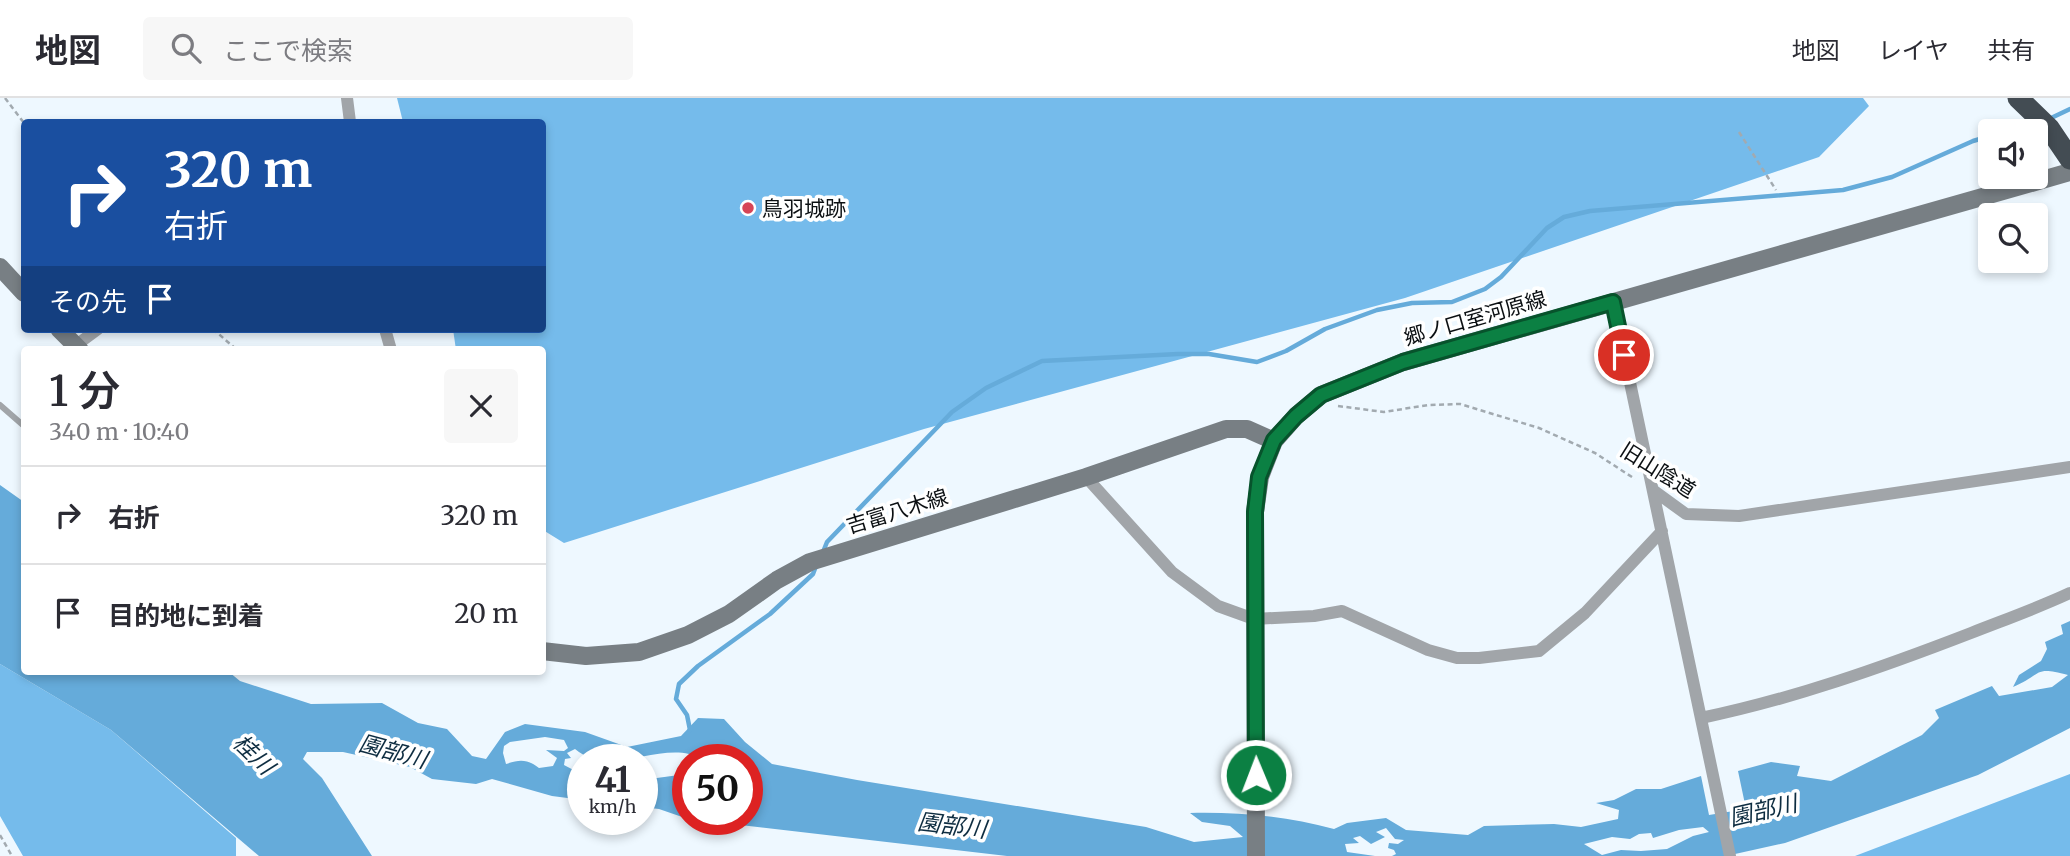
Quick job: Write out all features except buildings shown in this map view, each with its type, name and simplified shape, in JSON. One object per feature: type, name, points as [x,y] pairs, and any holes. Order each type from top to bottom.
[{"type":"highway","points":[[2022,101],[2049,128],[2070,159]]},
{"type":"main road","name":"郷ノ口室河原線","points":[[1256,856],[1255,512],[1259,477],[1274,440],[1296,416],[1321,395],[1403,362],[2070,172]]},
{"type":"main road","points":[[0,267],[21,290]]},
{"type":"main road","points":[[63,333],[76,346]]},
{"type":"main road","name":"吉富八木線","points":[[546,651],[586,656],[639,652],[688,635],[729,614],[777,580],[810,562],[1086,477],[1226,429],[1247,429],[1274,440]]},
{"type":"street","points":[[347,98],[350,119]]},
{"type":"street","points":[[1613,302],[1730,856]]},
{"type":"street","points":[[80,346],[94,333]]},
{"type":"street","name":"旧山陰道","points":[[1653,490],[1686,513],[1739,516],[2070,467]]},
{"type":"street","points":[[1086,477],[1172,572],[1219,606],[1254,619],[1314,616],[1342,611],[1428,650],[1457,658],[1539,651],[1585,613],[1662,531]]},
{"type":"street","points":[[1702,724],[1904,659],[2070,593]]},
{"type":"lane","points":[[0,405],[21,423]]},
{"type":"path","points":[[5,98],[21,119]]},
{"type":"path","points":[[1739,132],[1776,190]]},
{"type":"path","points":[[218,333],[232,346]]},
{"type":"path","name":"旧山陰道","points":[[1321,395],[1340,407],[1384,412],[1428,405],[1460,404],[1539,428],[1595,453],[1653,490]]},
{"type":"path","points":[[0,835],[12,856]]},
{"type":"shaded area","points":[[397,98],[1863,98],[1869,106],[1819,157],[1405,298],[924,429],[564,543],[546,532],[546,346],[455,346],[454,333],[546,333],[546,119],[402,119]]},
{"type":"shaded area","points":[[0,664],[111,730],[236,838],[236,856],[23,856],[0,816]]},
{"type":"shaded area","points":[[2070,774],[2070,856],[1855,856]]},
{"type":"water","points":[[0,485],[21,500],[21,675],[233,675],[240,681],[311,704],[382,703],[418,723],[447,729],[472,756],[486,759],[505,732],[525,724],[585,732],[619,744],[567,746],[564,740],[545,737],[510,742],[504,746],[506,764],[523,761],[539,768],[553,766],[557,758],[546,750],[567,749],[564,765],[567,767],[567,798],[492,779],[476,784],[432,779],[410,767],[343,752],[307,752],[303,759],[322,778],[372,856],[259,856],[111,730],[0,664]]},
{"type":"water","name":"園部川","points":[[2070,621],[2070,728],[1978,775],[1785,843],[1726,856],[1392,856],[1396,854],[1388,848],[1389,843],[1398,844],[1404,840],[1395,839],[1386,828],[1376,832],[1385,837],[1371,844],[1360,836],[1353,838],[1359,843],[1345,844],[1347,852],[1375,856],[1007,856],[763,828],[763,757],[772,764],[1146,827],[1194,842],[1243,837],[1230,826],[1202,822],[1190,813],[1263,816],[1334,829],[1347,823],[1386,818],[1406,830],[1468,835],[1484,826],[1554,824],[1581,827],[1618,819],[1619,810],[1596,803],[1614,800],[1636,789],[1661,789],[1701,776],[1709,815],[1746,809],[1738,771],[1771,762],[1800,766],[1797,776],[1831,781],[1922,735],[1939,718],[1935,710],[1992,686],[1999,696],[2052,687],[2068,675],[2043,671],[2013,687],[2019,675],[2041,661],[2047,649],[2045,642],[2063,634],[2061,625]],"holes":[[[1703,827],[1709,832],[1693,836],[1667,849],[1621,850],[1602,855],[1584,844],[1612,837],[1630,839],[1639,834],[1651,833],[1653,838],[1679,830]]]},
{"type":"water","points":[[698,718],[724,719],[747,744],[672,744],[672,753],[660,754],[658,744],[642,744],[681,736]]},
{"type":"water","points":[[672,776],[672,813],[658,809],[658,778]]},
{"type":"waterway","points":[[2049,119],[2070,109]]},
{"type":"waterway","points":[[823,552],[827,542],[952,412],[986,388],[1042,361],[1209,354],[1257,362],[1286,351],[1325,329],[1377,310],[1412,303],[1452,302],[1485,289],[1501,277],[1547,228],[1564,217],[1590,211],[1843,190],[1892,177],[1978,140]]},
{"type":"waterway","points":[[690,730],[687,715],[676,699],[679,684],[698,666],[770,614],[813,574],[816,566]]},
{"type":"place","name":"鳥羽城跡","points":[[748,208]]},
{"type":"route","points":[[1256,775],[1255,512],[1259,477],[1274,440],[1296,416],[1321,395],[1403,362],[1613,302],[1624,355]]},
{"type":"water label","name":"桂川","points":[[254,754]]}]
